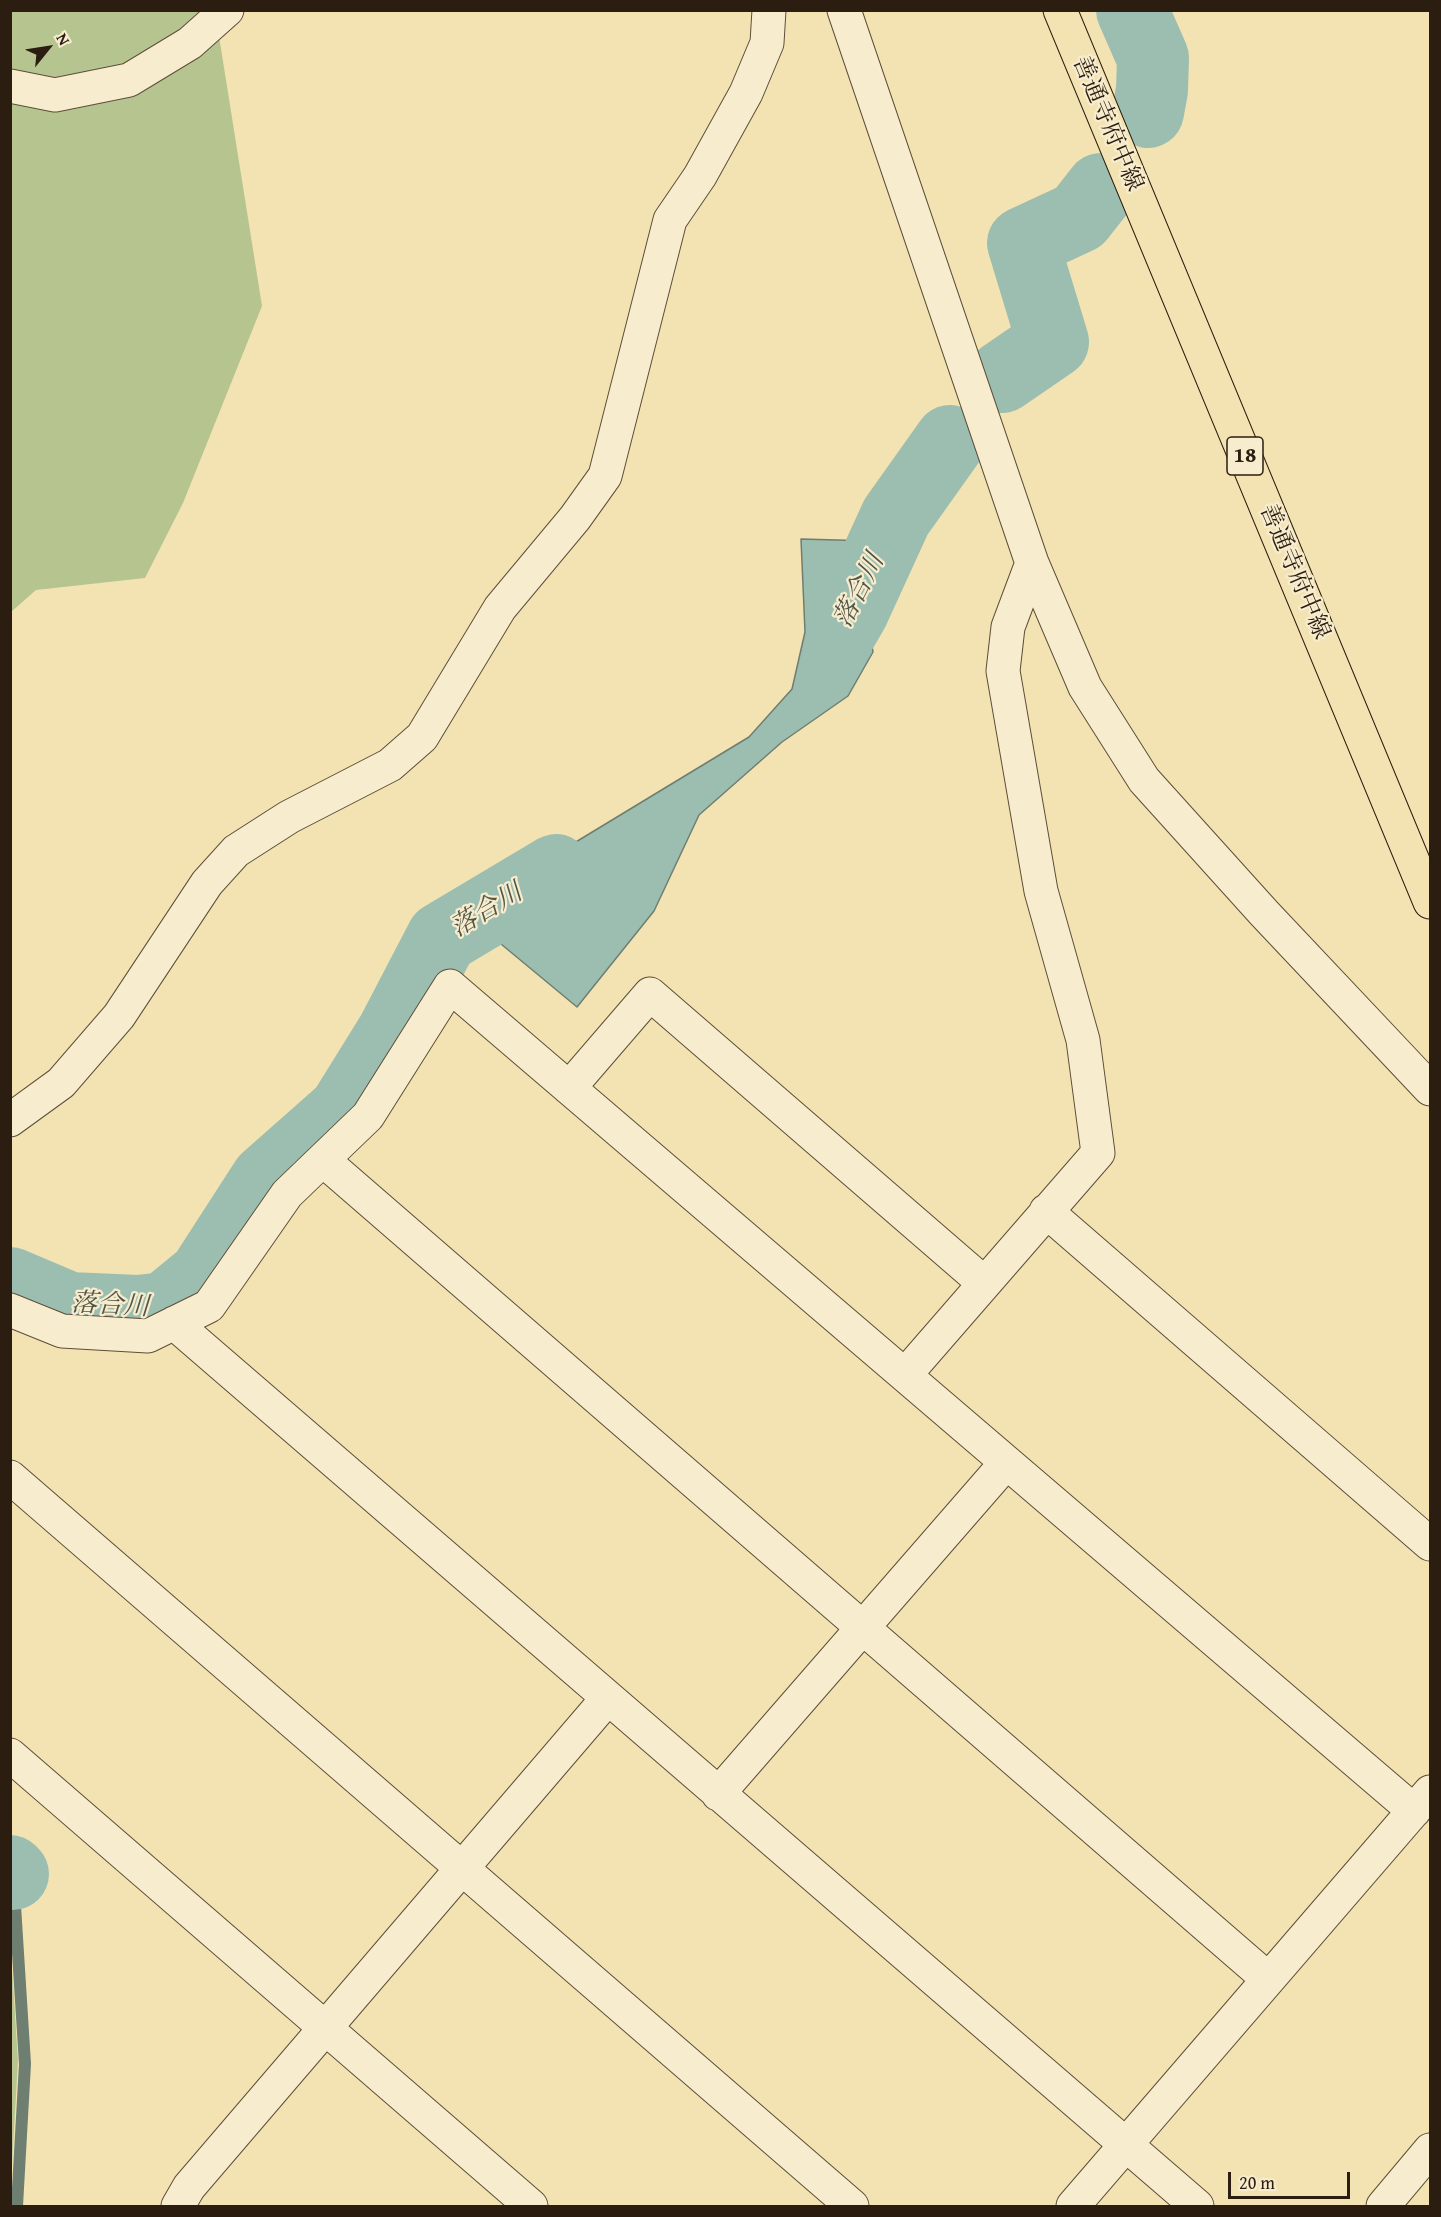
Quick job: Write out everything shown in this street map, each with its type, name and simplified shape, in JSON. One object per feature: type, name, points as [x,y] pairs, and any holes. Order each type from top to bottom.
[{"type":"main road","name":"善通寺府中線","points":[[1060,10],[1431,902]]},
{"type":"street","points":[[10,86],[56,94],[129,80],[190,43],[227,10]]},
{"type":"street","points":[[10,1120],[61,1083],[119,1017],[207,883],[236,851],[289,817],[390,765],[422,737],[500,608],[575,518],[605,476],[669,220],[700,176],[746,93],[767,43],[769,10]]},
{"type":"street","points":[[844,10],[1032,563],[1085,687],[1144,780],[1264,913],[1431,1089]]},
{"type":"street","points":[[904,1375],[1098,1153],[1083,1040],[1041,891],[1003,671],[1008,627],[1032,563]]},
{"type":"street","points":[[10,1310],[62,1331],[148,1336],[209,1306],[287,1194],[368,1116],[450,986],[1006,1463],[1422,1802],[1073,2206]]},
{"type":"street","points":[[569,1088],[650,994],[984,1283]]},
{"type":"street","points":[[322,1160],[1268,1979]]},
{"type":"street","points":[[1046,1212],[1431,1544]]},
{"type":"street","points":[[174,1323],[1197,2206]]},
{"type":"street","points":[[718,1794],[1006,1463]]},
{"type":"street","points":[[10,1478],[852,2206]]},
{"type":"street","points":[[188,2202],[325,2028],[608,1699]]},
{"type":"street","points":[[10,1755],[531,2206]]},
{"type":"street","points":[[1383,2206],[1431,2150]]},
{"type":"green space","points":[[11,11],[215,11],[262,306],[183,503],[145,578],[36,590],[11,612]]},
{"type":"green space","points":[[11,1953],[18,2061],[11,2181]]},
{"type":"water","points":[[801,539],[908,542],[866,614],[873,652],[848,696],[782,742],[699,815],[654,911],[577,1007],[466,915],[490,894],[749,737],[792,689],[805,632]]},
{"type":"waterway","name":"落合川","points":[[1132,10],[1153,58],[1152,90],[1148,112]]},
{"type":"waterway","name":"落合川","points":[[1002,377],[1053,342],[1023,243],[1079,217],[1101,189]]},
{"type":"waterway","name":"落合川","points":[[842,630],[896,517],[950,441]]},
{"type":"waterway","name":"落合川","points":[[10,1283],[69,1308],[138,1311],[165,1308],[204,1276],[266,1180],[344,1111],[393,1032],[442,938],[556,870]]},
{"type":"waterway","points":[[10,1871],[13,1874]]},
{"type":"waterway","points":[[13,1874],[25,2064],[17,2206]]}]
